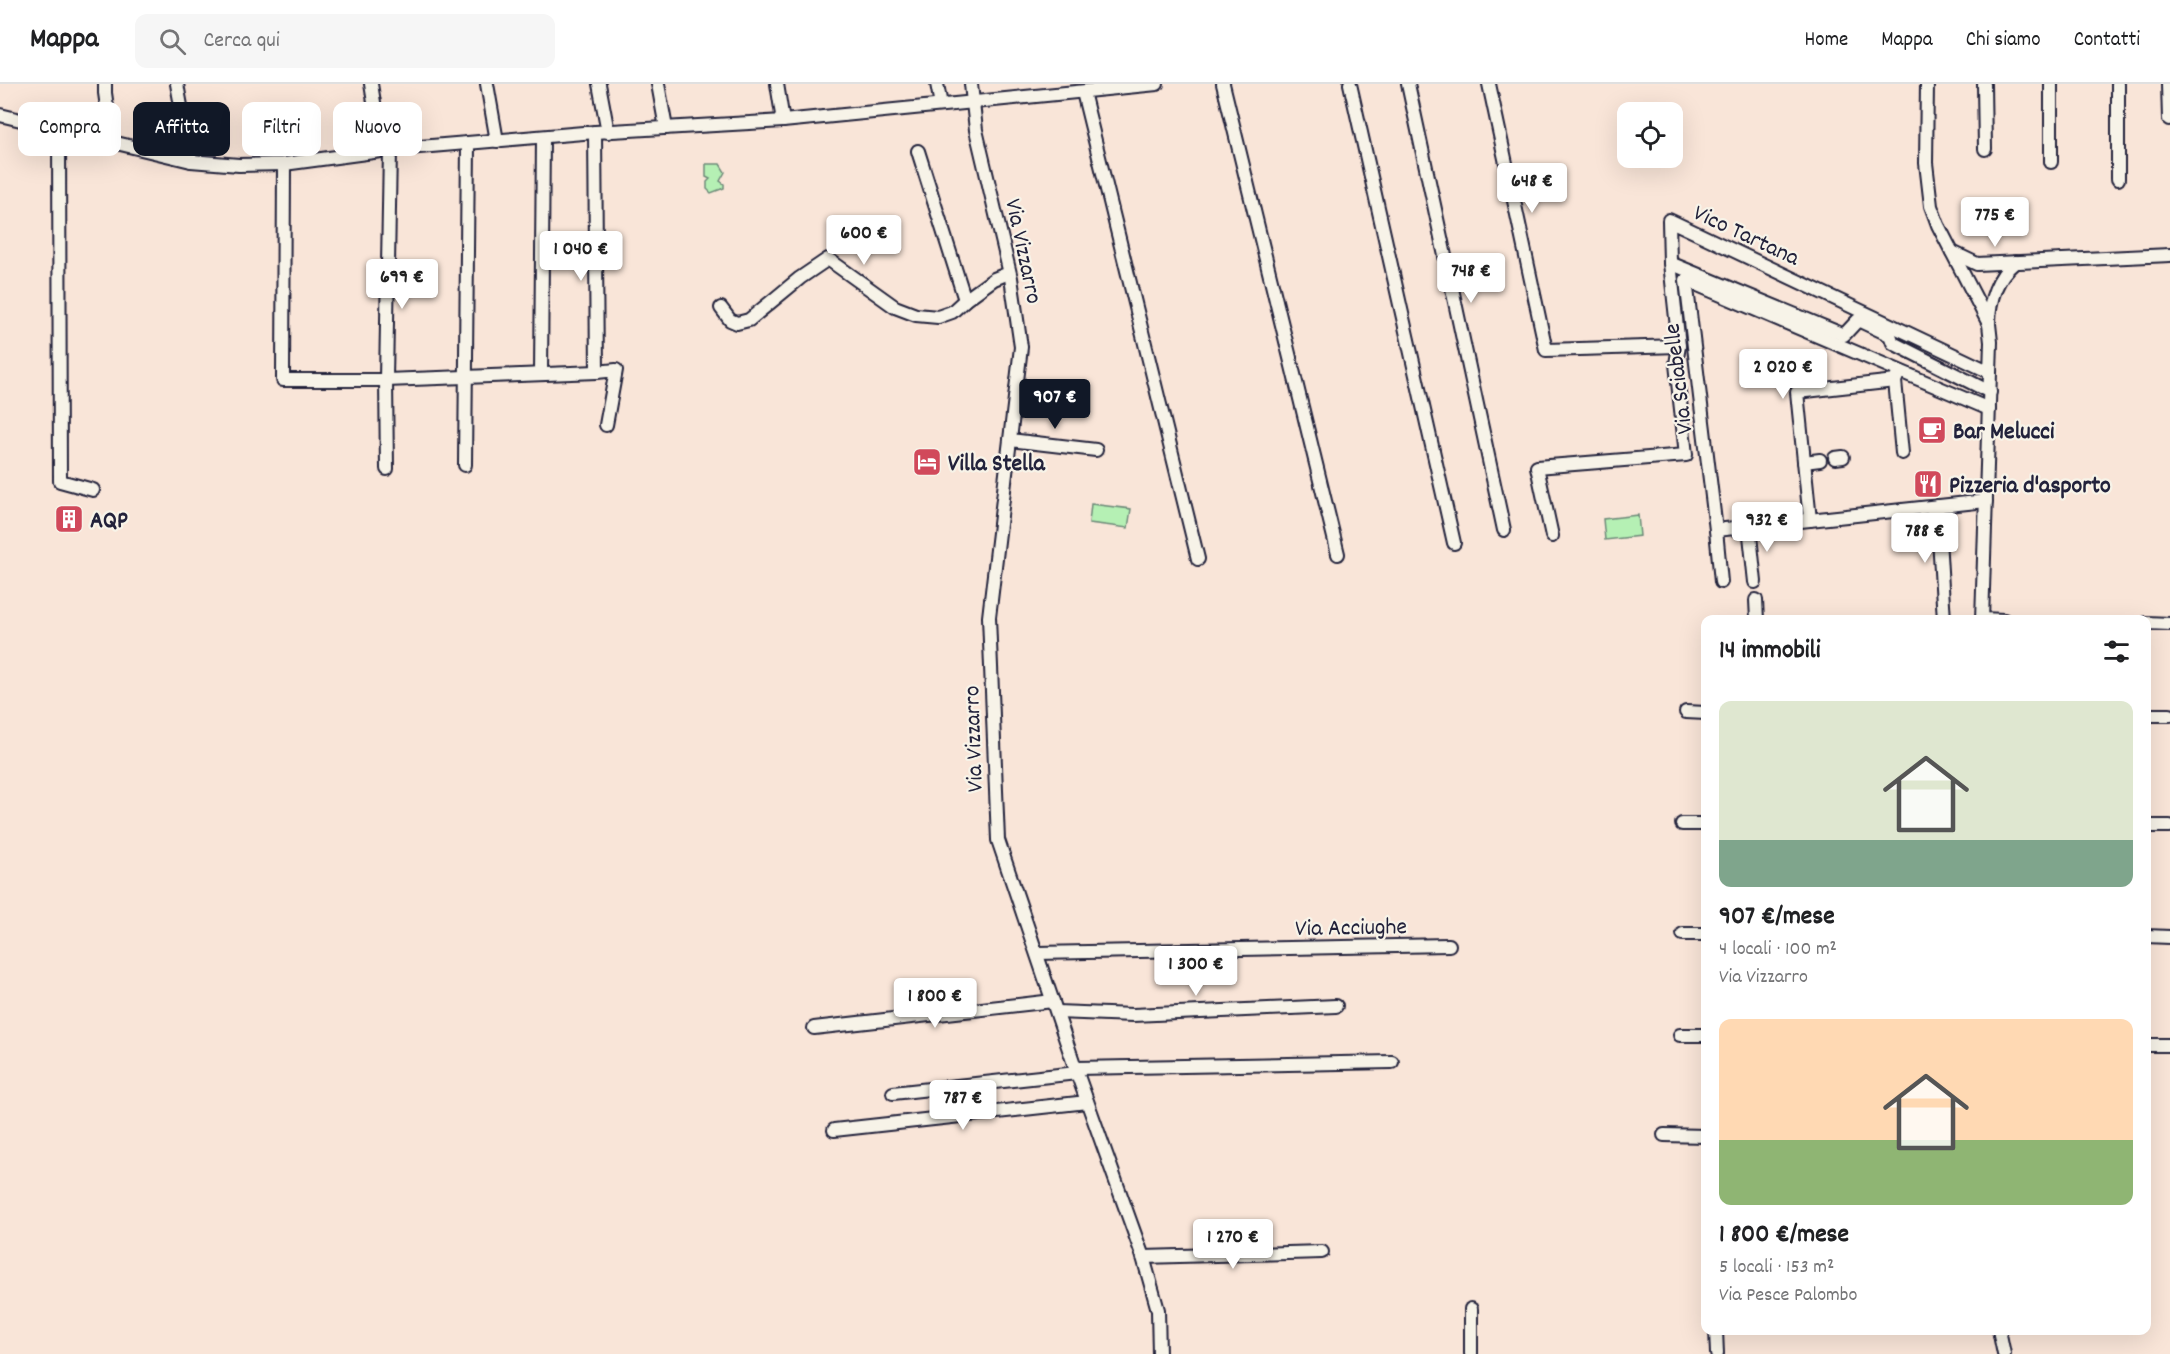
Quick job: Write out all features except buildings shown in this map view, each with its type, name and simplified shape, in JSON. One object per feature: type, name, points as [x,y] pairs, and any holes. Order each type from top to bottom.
[{"type":"street","points":[[105,84],[106,102]]},
{"type":"street","points":[[177,84],[191,160]]},
{"type":"street","points":[[371,84],[375,102]]},
{"type":"street","points":[[487,84],[497,141]]},
{"type":"street","points":[[597,372],[602,132],[599,84]]},
{"type":"street","points":[[658,84],[666,128]]},
{"type":"street","points":[[777,84],[783,121]]},
{"type":"street","points":[[937,84],[941,105]]},
{"type":"street","name":"Via Vizzarro","points":[[971,84],[976,130],[1010,273],[1021,354],[989,617],[998,840],[1076,1071],[1143,1257],[1158,1310],[1159,1354]]},
{"type":"street","points":[[422,147],[602,132],[783,121],[973,102],[1048,90],[1083,92],[1157,84]]},
{"type":"street","points":[[1223,84],[1338,554]]},
{"type":"street","points":[[1350,84],[1454,543]]},
{"type":"street","points":[[1408,84],[1504,530]]},
{"type":"street","points":[[1490,84],[1546,350],[1679,346]]},
{"type":"street","points":[[1927,84],[1926,163],[1931,206],[1989,324]]},
{"type":"street","points":[[1984,84],[1984,149]]},
{"type":"street","points":[[2051,84],[2051,162]]},
{"type":"street","points":[[2118,84],[2118,179]]},
{"type":"street","points":[[2168,84],[2169,119]]},
{"type":"street","points":[[1083,92],[1198,559]]},
{"type":"street","points":[[0,115],[18,119]]},
{"type":"street","points":[[541,374],[543,138]]},
{"type":"street","points":[[121,144],[191,160],[239,165],[284,164],[342,156]]},
{"type":"street","points":[[465,465],[468,144]]},
{"type":"street","points":[[918,151],[965,300]]},
{"type":"street","points":[[59,156],[60,482],[93,490]]},
{"type":"street","points":[[386,156],[387,469]]},
{"type":"street","points":[[284,164],[283,380],[386,380],[616,370],[606,425]]},
{"type":"street","name":"Vico Tartana","points":[[1552,536],[1537,466],[1686,455],[1676,364],[1679,346],[1670,263],[1669,220],[1990,372]]},
{"type":"street","points":[[1952,252],[1977,264],[2170,255]]},
{"type":"street","points":[[721,308],[730,320],[737,323],[748,320],[800,278],[828,259],[895,307],[916,315],[945,316],[994,279],[1010,273]]},
{"type":"street","points":[[1982,615],[1990,392],[1989,312],[1997,284],[2003,273],[2015,262]]},
{"type":"street","points":[[1670,263],[1844,335],[1858,320],[1890,335],[1893,343],[1990,392]]},
{"type":"street","points":[[1963,274],[1977,264]]},
{"type":"street","name":"Via Sciabelle","points":[[1716,530],[1686,280],[1897,376],[1989,410]]},
{"type":"street","points":[[1974,294],[1989,291],[1997,284]]},
{"type":"street","points":[[1810,520],[1797,392],[1897,376],[1902,453]]},
{"type":"street","points":[[1010,440],[1096,450]]},
{"type":"street","points":[[1804,462],[1820,460]]},
{"type":"street","points":[[1721,582],[1716,530],[1986,501]]},
{"type":"street","points":[[1937,506],[1944,615]]},
{"type":"street","points":[[1749,526],[1755,582]]},
{"type":"street","points":[[1756,600],[1757,615]]},
{"type":"street","points":[[2151,623],[2170,624]]},
{"type":"street","points":[[1686,712],[1701,712]]},
{"type":"street","points":[[2151,715],[2170,715]]},
{"type":"street","points":[[1682,824],[1701,824]]},
{"type":"street","points":[[2151,826],[2170,826]]},
{"type":"street","points":[[1683,934],[1701,934]]},
{"type":"street","points":[[2151,936],[2170,937]]},
{"type":"street","name":"Via Acciughe","points":[[1037,954],[1449,945]]},
{"type":"street","points":[[814,1028],[1055,1006],[1133,1015],[1336,1006]]},
{"type":"street","points":[[1680,1035],[1701,1035]]},
{"type":"street","points":[[2151,1045],[2170,1045]]},
{"type":"street","points":[[893,1093],[1076,1071],[1392,1062]]},
{"type":"street","points":[[834,1130],[1088,1102]]},
{"type":"street","points":[[1664,1135],[1701,1136]]},
{"type":"street","points":[[1143,1257],[1322,1252]]},
{"type":"street","points":[[1471,1309],[1471,1354]]},
{"type":"street","points":[[1716,1335],[1717,1354]]},
{"type":"street","points":[[2000,1335],[2004,1354]]},
{"type":"green space","points":[[706,164],[720,164],[725,172],[720,181],[724,184],[724,188],[711,193],[707,189],[707,182],[710,179],[706,177]]},
{"type":"green space","points":[[1091,504],[1131,509],[1128,528],[1089,523]]},
{"type":"green space","points":[[1638,515],[1640,536],[1605,540],[1603,519]]},
{"type":"place","name":"Bar Melucci","points":[[1932,430]]},
{"type":"place","name":"Villa Stella","points":[[927,462]]},
{"type":"place","name":"Pizzeria d'asporto","points":[[1928,484]]},
{"type":"place","name":"AQP","points":[[69,519]]}]
